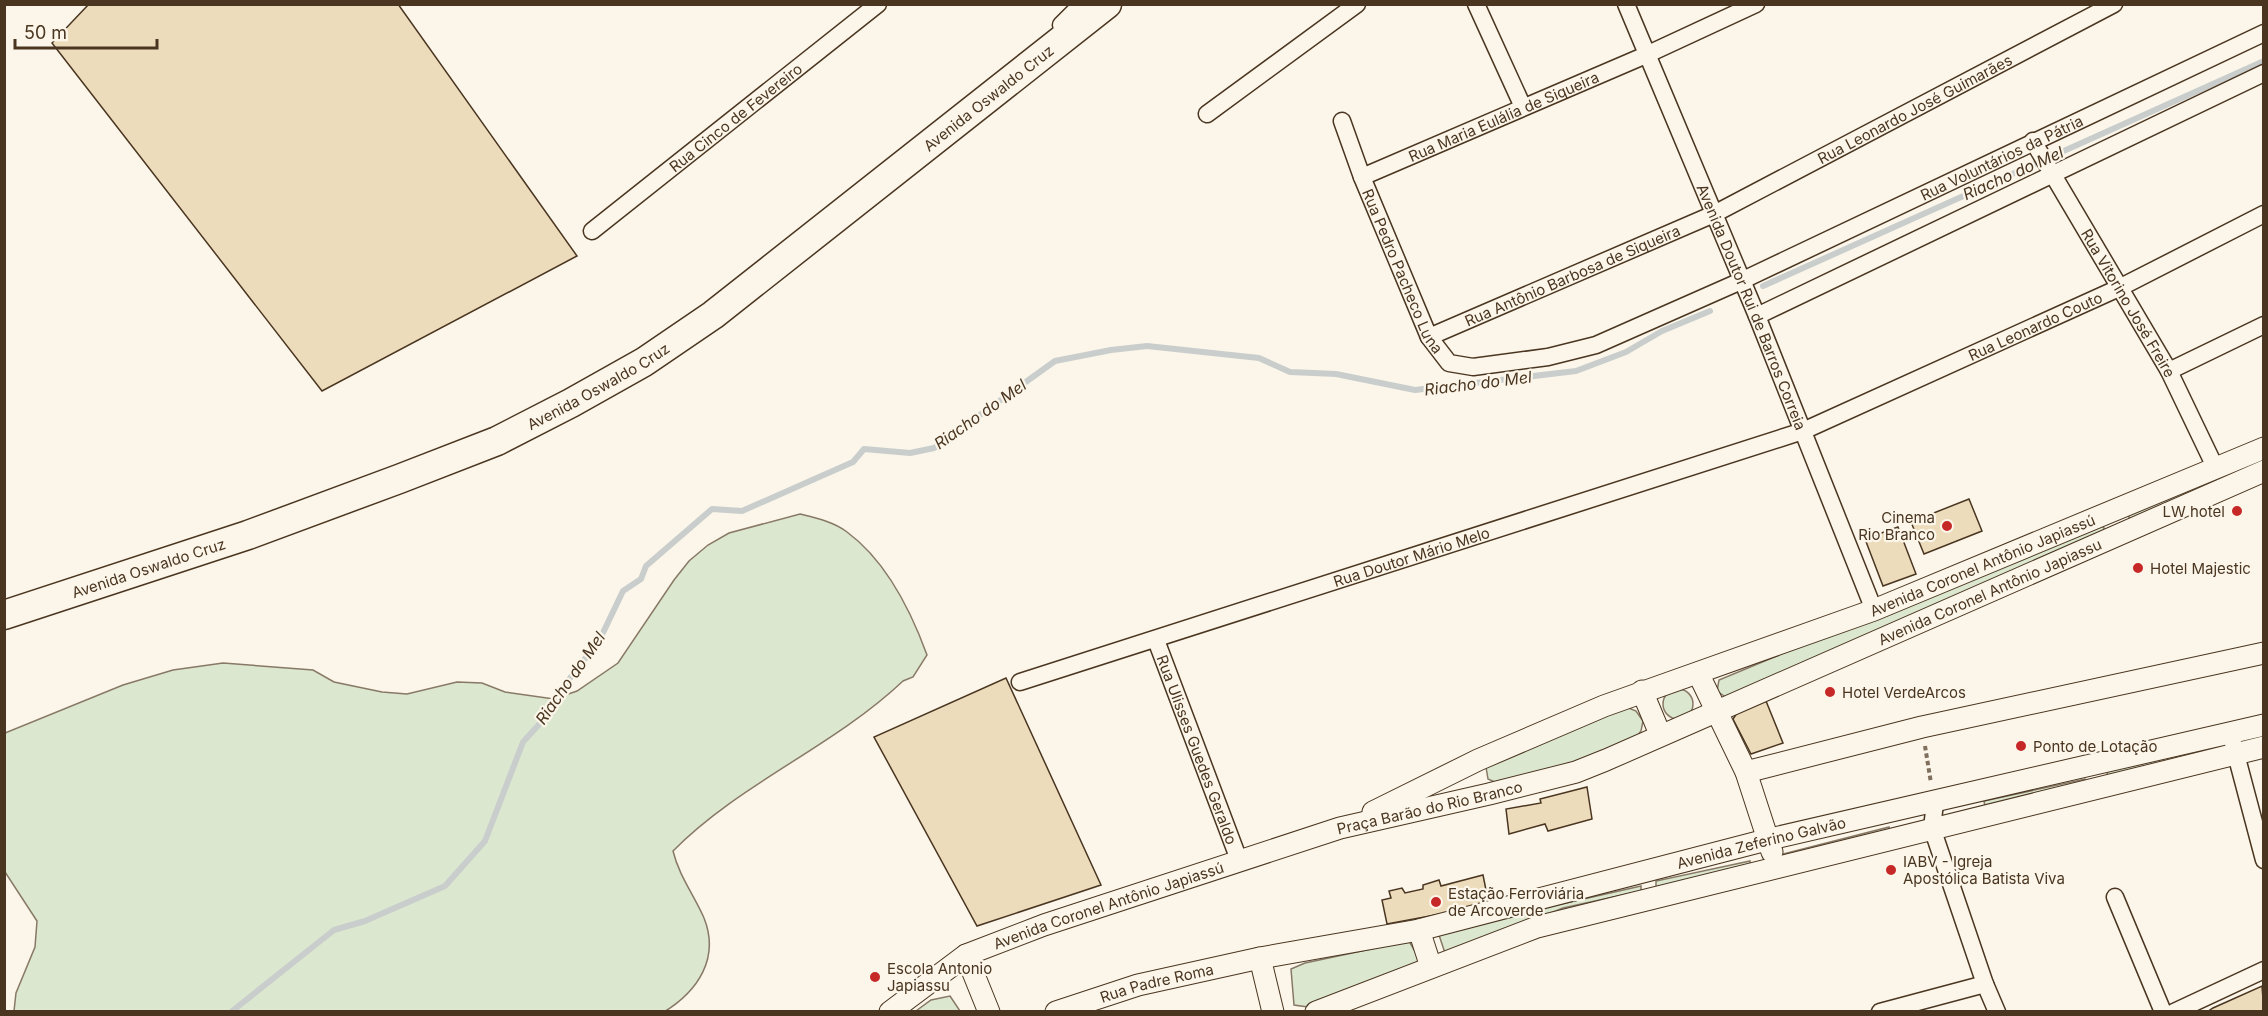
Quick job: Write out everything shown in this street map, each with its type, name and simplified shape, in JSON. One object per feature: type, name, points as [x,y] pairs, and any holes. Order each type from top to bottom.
[{"type":"highway","name":"Avenida Oswaldo Cruz","points":[[4,615],[248,535],[367,491],[497,441],[571,403],[644,362],[713,315],[1107,4]]},
{"type":"street","name":"Rua Cinco de Fevereiro","points":[[592,231],[878,4]]},
{"type":"street","points":[[997,91],[1082,4]]},
{"type":"street","points":[[1207,114],[1357,4]]},
{"type":"street","points":[[1476,4],[1523,107]]},
{"type":"street","name":"Avenida Doutor Rui de Barros Correia","points":[[1626,4],[1757,316],[1874,610]]},
{"type":"street","name":"Rua Maria Eulália de Siqueira","points":[[1362,177],[1646,55],[1756,4]]},
{"type":"street","name":"Rua Leonardo José Guimarães","points":[[1714,214],[2114,4]]},
{"type":"street","name":"Rua Voluntários da Pátria","points":[[1741,280],[2264,33]]},
{"type":"street","points":[[1757,316],[2053,172],[2264,73]]},
{"type":"street","name":"Rua Pedro Pacheco Luna","points":[[1342,121],[1362,177],[1429,337],[1442,357],[1449,363],[1473,367],[1572,353],[1596,345],[1741,280]]},
{"type":"street","name":"Rua Vitorino José Freire","points":[[2033,141],[2169,370],[2216,469]]},
{"type":"street","name":"Rua Antônio Barbosa de Siqueira","points":[[1429,337],[1714,214]]},
{"type":"street","name":"Rua Leonardo Couto","points":[[1803,431],[2121,287],[2264,214]]},
{"type":"street","points":[[2169,370],[2264,326]]},
{"type":"street","name":"Rua Doutor Mário Melo","points":[[1020,682],[1803,431]]},
{"type":"street","name":"Avenida Coronel Antônio Japiassú","points":[[1698,673],[1874,610],[2264,448]]},
{"type":"street","name":"Avenida Coronel Antônio Japiassu","points":[[1715,712],[2264,471]]},
{"type":"street","points":[[2113,512],[2122,533]]},
{"type":"street","name":"Rua Ulisses Guedes Geraldo","points":[[1156,640],[1239,860]]},
{"type":"street","points":[[1746,772],[1922,727],[2264,653]]},
{"type":"street","points":[[1698,673],[1746,772],[1770,839],[1776,870]]},
{"type":"street","name":"Praça Barão do Rio Branco","points":[[1340,828],[1478,760],[1642,691],[1698,673]]},
{"type":"street","points":[[1642,691],[1660,734]]},
{"type":"street","name":"Praça Barão do Rio Branco","points":[[1340,828],[1489,794],[1576,771],[1715,712]]},
{"type":"street","name":"Avenida Zeferino Galvão","points":[[1316,1011],[1571,917],[1776,870],[1932,828],[2233,744],[2264,725]]},
{"type":"street","points":[[2233,744],[2264,860]]},
{"type":"street","name":"Avenida Zeferino Galvão","points":[[1260,958],[1419,930],[1770,839],[1935,803],[2233,744],[2264,747]]},
{"type":"street","points":[[1478,760],[1474,780],[1489,794]]},
{"type":"street","points":[[1935,803],[1932,828],[1984,984],[1997,1011]]},
{"type":"street","name":"Avenida Coronel Antônio Japiassú","points":[[890,1011],[966,955],[1044,925],[1340,828]]},
{"type":"street","points":[[2115,897],[2163,1011]]},
{"type":"street","points":[[1419,930],[1431,967]]},
{"type":"street","points":[[966,955],[989,1011]]},
{"type":"street","points":[[1260,958],[1273,1011]]},
{"type":"street","name":"Rua Padre Roma","points":[[1056,1011],[1138,984],[1260,958]]},
{"type":"street","points":[[2174,1011],[2264,970]]},
{"type":"street","points":[[1880,1011],[1984,984]]},
{"type":"path","points":[[1922,727],[1935,803]]},
{"type":"green space","points":[[2263,455],[2263,464],[2132,520],[2126,514]]},
{"type":"green space","points":[[800,514],[825,521],[842,529],[873,557],[905,604],[927,655],[913,677],[903,681],[847,726],[727,805],[673,851],[683,877],[704,918],[709,947],[703,972],[696,984],[676,1004],[664,1012],[14,1011],[16,993],[35,947],[37,921],[5,872],[5,733],[123,685],[173,670],[223,663],[313,670],[334,682],[382,692],[407,694],[457,682],[482,683],[505,692],[554,699],[577,691],[618,663],[674,580],[689,561],[708,545],[729,533]]},
{"type":"green space","points":[[2099,522],[2104,528],[2103,536],[1727,698],[1717,691],[1719,680]]},
{"type":"green space","points":[[1678,689],[1689,693],[1693,704],[1689,715],[1678,719],[1667,715],[1663,704],[1667,693]]},
{"type":"green space","points":[[1624,706],[1636,711],[1643,721],[1641,731],[1634,740],[1579,763],[1499,784],[1488,779],[1486,767]]},
{"type":"green space","points":[[2214,745],[2216,754],[2108,781],[2107,771]]},
{"type":"green space","points":[[2085,779],[2088,787],[1986,812],[1984,801]]},
{"type":"green space","points":[[1889,827],[1890,837],[1785,862],[1783,854]]},
{"type":"green space","points":[[1750,861],[1750,868],[1656,890],[1656,881]]},
{"type":"green space","points":[[1641,886],[1641,891],[1563,908],[1446,956],[1438,932]]},
{"type":"green space","points":[[1409,941],[1420,960],[1412,967],[1308,1007],[1294,1005],[1291,969],[1305,963]]},
{"type":"green space","points":[[950,996],[960,1011],[916,1011],[931,1000]]},
{"type":"building","points":[[89,4],[398,4],[577,256],[322,391],[52,43]]},
{"type":"building","name":"Cinema Rio Branco","points":[[1969,499],[1982,531],[1924,554],[1911,522]]},
{"type":"building","points":[[1898,527],[1916,574],[1883,586],[1865,539]]},
{"type":"building","points":[[1006,678],[1101,885],[977,926],[874,737]]},
{"type":"building","points":[[1766,701],[1783,743],[1751,754],[1733,719],[1737,713]]},
{"type":"building","points":[[1587,787],[1592,819],[1548,831],[1545,824],[1509,834],[1506,809],[1541,803],[1540,799]]},
{"type":"building","name":"Estação Ferroviária de Arcoverde","points":[[1483,875],[1489,905],[1387,924],[1382,900],[1391,898],[1389,891],[1402,888],[1405,893],[1423,889],[1423,885],[1439,880],[1441,886]]},
{"type":"building","points":[[2262,986],[2264,1012],[2207,1012],[2213,1008]]},
{"type":"waterway","name":"Riacho do Mel","points":[[1763,286],[2264,61]]},
{"type":"waterway","name":"Riacho do Mel","points":[[231,1012],[334,930],[365,921],[445,886],[485,841],[523,742],[545,718],[554,699],[600,639],[623,591],[641,579],[646,566],[712,509],[742,511],[853,462],[864,449],[910,453],[934,448],[1055,361],[1111,350],[1147,346],[1259,358],[1290,372],[1336,374],[1415,390],[1576,371],[1626,352],[1662,331],[1710,311]]},
{"type":"place","name":"LW hotel","points":[[2237,511]]},
{"type":"place","name":"Cinema Rio Branco","points":[[1947,526]]},
{"type":"place","name":"Hotel Majestic","points":[[2138,568]]},
{"type":"place","name":"Hotel VerdeArcos","points":[[1830,692]]},
{"type":"place","name":"Ponto de Lotação","points":[[2021,746]]},
{"type":"place","name":"IABV - Igreja Apostólica Batista Viva","points":[[1891,870]]},
{"type":"place","name":"Estação Ferroviária de Arcoverde","points":[[1436,902]]},
{"type":"place","name":"Escola Antonio Japiassu","points":[[875,977]]}]
